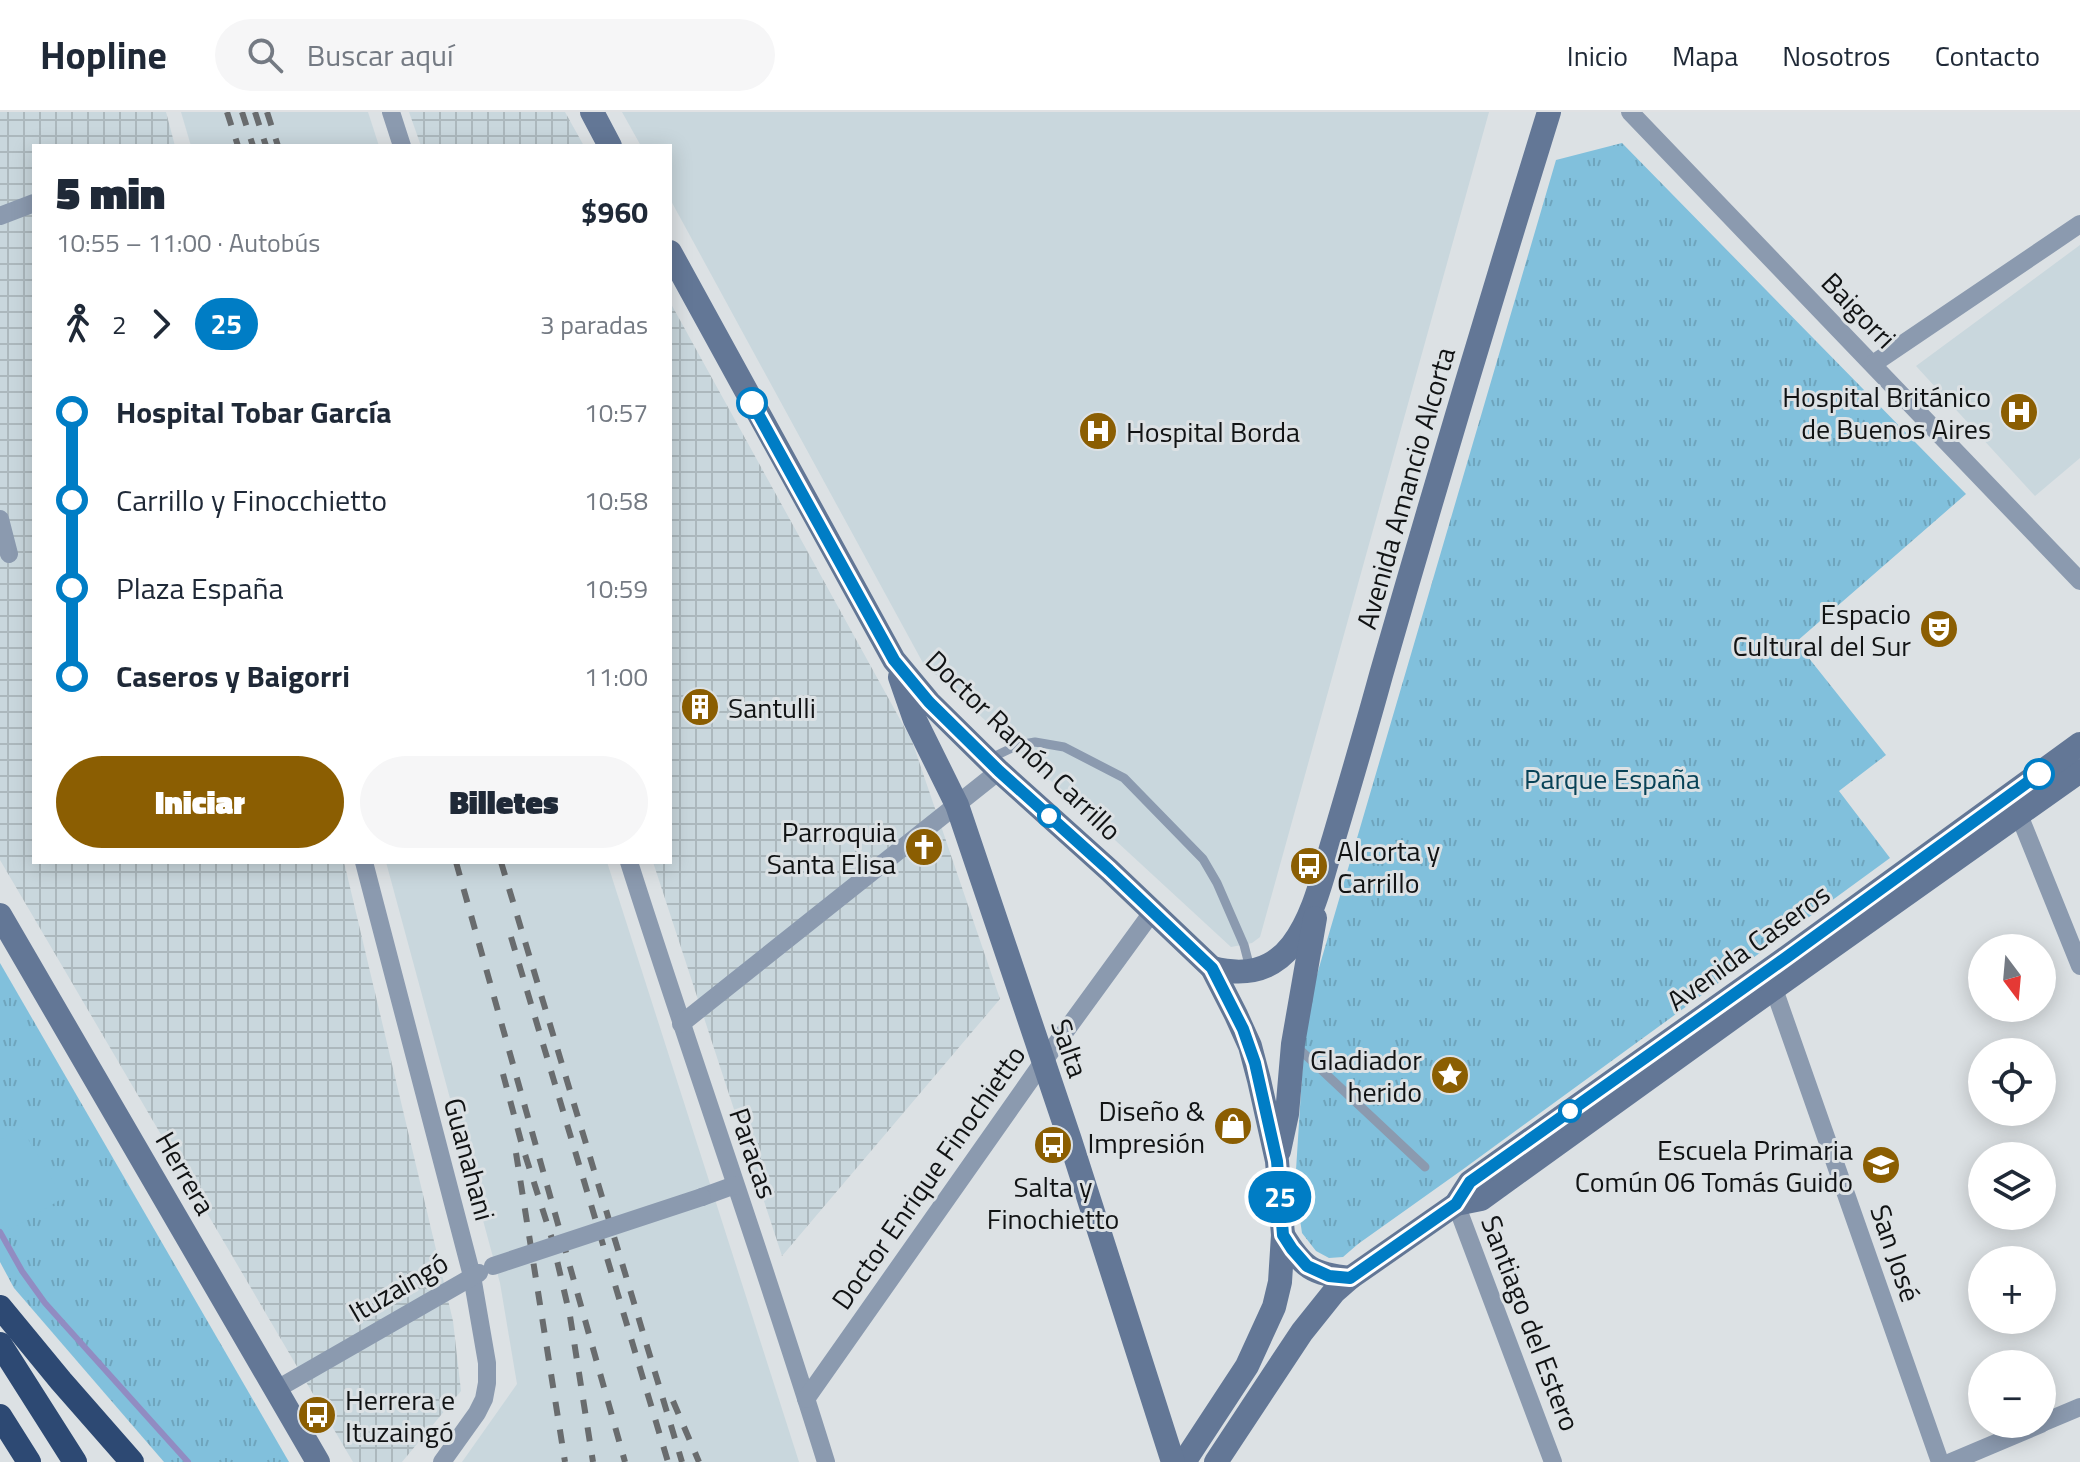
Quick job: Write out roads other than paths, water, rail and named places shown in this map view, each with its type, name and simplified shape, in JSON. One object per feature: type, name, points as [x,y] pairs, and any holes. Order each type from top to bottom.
[{"type":"highway","points":[[0,1307],[132,1462]]},
{"type":"highway","points":[[0,1344],[75,1462]]},
{"type":"highway","points":[[0,1416],[29,1462]]},
{"type":"main road","points":[[592,112],[609,144]]},
{"type":"main road","name":"Avenida Amancio Alcorta","points":[[1250,971],[1269,967],[1289,949],[1306,921],[1320,882],[1549,112]]},
{"type":"main road","name":"Doctor Ramón Carrillo","points":[[672,256],[894,660],[929,702],[993,765],[1212,968],[1250,1046],[1262,1090],[1277,1161],[1283,1235]]},
{"type":"main road","name":"Salta","points":[[894,660],[915,720],[957,805],[1173,1462]]},
{"type":"main road","name":"Avenida Caseros","points":[[1216,1462],[1313,1317],[1350,1278],[1456,1204],[1470,1182],[1769,981],[2015,805],[2080,744]]},
{"type":"main road","name":"Avenida Caseros","points":[[2015,805],[2080,771]]},
{"type":"main road","name":"Avenida Amancio Alcorta","points":[[1277,1161],[1287,1114],[1293,1044],[1320,882]]},
{"type":"main road","name":"Herrera","points":[[0,915],[318,1462]]},
{"type":"main road","points":[[1212,968],[1228,972],[1250,971]]},
{"type":"main road","points":[[1283,1235],[1307,1266],[1329,1276],[1350,1278]]},
{"type":"main road","points":[[1184,1462],[1238,1381],[1268,1323],[1280,1282],[1283,1235]]},
{"type":"street","points":[[391,112],[401,144]]},
{"type":"street","name":"Baigorri","points":[[1630,112],[2080,581]]},
{"type":"street","points":[[0,216],[32,204]]},
{"type":"street","points":[[1873,364],[2080,224]]},
{"type":"street","points":[[0,519],[9,554]]},
{"type":"street","points":[[681,1024],[957,805],[993,765]]},
{"type":"street","points":[[2015,805],[2080,966]]},
{"type":"street","name":"Guanahani","points":[[365,864],[472,1276],[487,1363],[484,1399],[442,1462]]},
{"type":"street","name":"Paracas","points":[[630,864],[826,1462]]},
{"type":"street","name":"Doctor Enrique Finochietto","points":[[806,1399],[1153,911]]},
{"type":"street","name":"San José","points":[[1769,981],[1940,1462]]},
{"type":"street","name":"Ituzaingó","points":[[277,1389],[493,1266],[735,1185]]},
{"type":"street","name":"Santiago del Estero","points":[[1456,1204],[1553,1462]]},
{"type":"street","points":[[2056,1417],[2080,1407]]},
{"type":"street","points":[[1951,1462],[2008,1438]]},
{"type":"lane","points":[[993,765],[1018,745],[1035,742],[1064,747],[1124,778],[1203,859],[1244,945],[1250,971]]},
{"type":"lane","points":[[1293,1044],[1425,1167]]},
{"type":"waterway","points":[[0,1232],[45,1303],[188,1462]]},
{"type":"railway","points":[[227,112],[237,144]]},
{"type":"railway","points":[[242,112],[252,144]]},
{"type":"railway","points":[[255,112],[265,144]]},
{"type":"railway","points":[[267,112],[277,144]]},
{"type":"railway","points":[[457,864],[625,1462]]},
{"type":"railway","points":[[502,864],[682,1462]]},
{"type":"railway","points":[[511,937],[668,1462]]},
{"type":"railway","points":[[503,1074],[552,1239],[570,1316],[593,1462]]},
{"type":"railway","points":[[516,1153],[565,1462]]},
{"type":"railway","points":[[673,1401],[699,1462]]},
{"type":"place","name":"Hospital Británico de Buenos Aires","points":[[2019,412]]},
{"type":"place","name":"Hospital Borda","points":[[1098,431]]},
{"type":"place","name":"Espacio Cultural del Sur","points":[[1939,629]]},
{"type":"place","name":"Santulli","points":[[700,707]]},
{"type":"place","name":"Parroquia Santa Elisa","points":[[924,847]]},
{"type":"place","name":"Alcorta y Carrillo","points":[[1309,866]]},
{"type":"place","name":"Gladiador herido","points":[[1450,1075]]},
{"type":"place","name":"Diseño & Impresión","points":[[1233,1126]]},
{"type":"place","name":"Salta y Finochietto","points":[[1053,1145]]},
{"type":"place","name":"Escuela Primaria Común 06 Tomás Guido","points":[[1881,1165]]},
{"type":"place","name":"Herrera e Ituzaingó","points":[[317,1415]]},
{"type":"park label","name":"Parque España","points":[[1612,778]]}]
